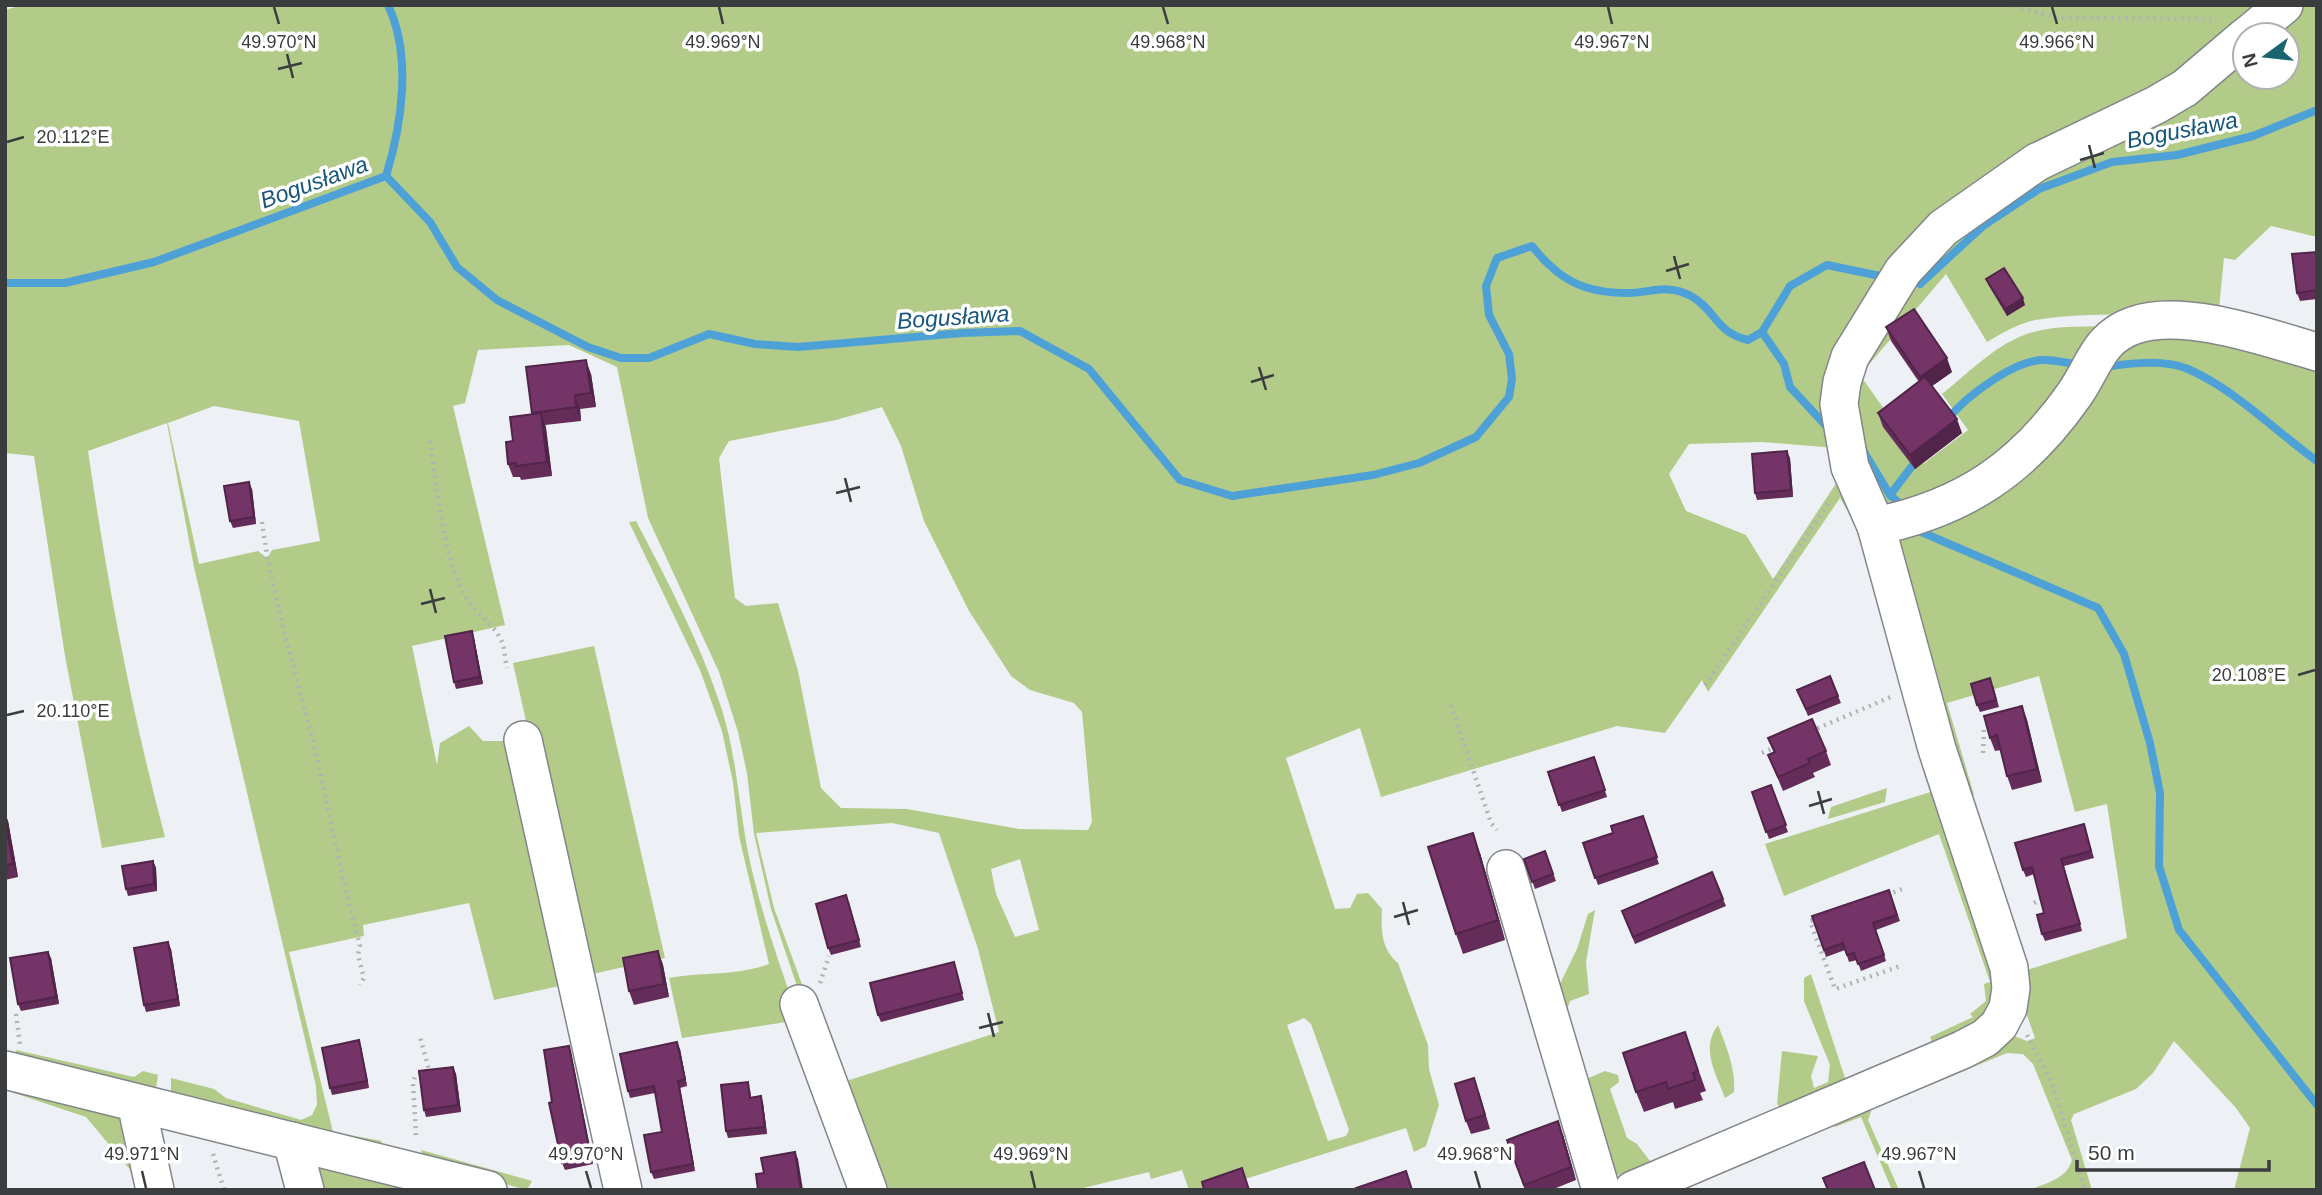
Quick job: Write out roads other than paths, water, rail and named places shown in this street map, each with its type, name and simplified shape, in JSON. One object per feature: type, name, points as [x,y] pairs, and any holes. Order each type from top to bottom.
[{"type":"street","points":[[1633,1190],[1962,1050],[1985,1038],[1999,1024],[2008,1008],[2011,988],[2004,948],[1937,750],[1876,526],[1850,467],[1839,404],[1842,382],[1850,357],[1903,271],[1935,236],[1992,191],[2037,162],[2156,105],[2185,88],[2231,49]]},
{"type":"street","points":[[1876,526],[1951,505],[2019,460],[2048,430],[2077,392],[2098,349],[2115,334],[2136,324],[2160,321],[2235,328],[2317,352]]},
{"type":"street","points":[[523,740],[623,1190]]},
{"type":"street","points":[[1506,869],[1601,1190]]},
{"type":"street","points":[[808,997],[868,1190]]},
{"type":"street","points":[[13,1061],[141,1104],[488,1190]]},
{"type":"street","points":[[141,1104],[139,1117],[155,1190]]},
{"type":"street","points":[[292,1142],[305,1190]]},
{"type":"waterway","points":[[386,176],[396,135],[402,90],[400,46],[388,5]]},
{"type":"waterway","name":"Bogusława","points":[[1920,284],[1983,226],[2039,189],[2112,162],[2177,155],[2253,136],[2317,110]]},
{"type":"waterway","name":"Bogusława","points":[[5,283],[65,283],[154,262],[386,176],[430,222],[457,267],[497,300],[588,347],[621,358],[649,358],[709,334],[755,344],[798,347],[962,333],[1020,331],[1089,369],[1180,480],[1232,496],[1373,475],[1419,463],[1476,437],[1509,397],[1512,379],[1509,354],[1489,315],[1486,286],[1497,258],[1532,246],[1562,276],[1585,287],[1612,292],[1636,293],[1666,289],[1682,292],[1706,308],[1722,327],[1737,337],[1748,340],[1762,332],[1790,286],[1827,265],[1885,277]]},
{"type":"waterway","points":[[1762,332],[1784,364],[1790,387],[1830,430]]},
{"type":"waterway","points":[[1948,419],[1977,391],[2003,374],[2029,362],[2046,360],[2080,365]]},
{"type":"waterway","points":[[2102,368],[2157,363],[2188,369],[2239,399],[2317,461]]},
{"type":"waterway","points":[[1861,447],[1890,495],[1904,507]]},
{"type":"waterway","points":[[1890,495],[1919,457]]},
{"type":"waterway","points":[[1919,531],[2098,608],[2124,654],[2150,743],[2160,793],[2159,866],[2179,930],[2317,1105]]}]
